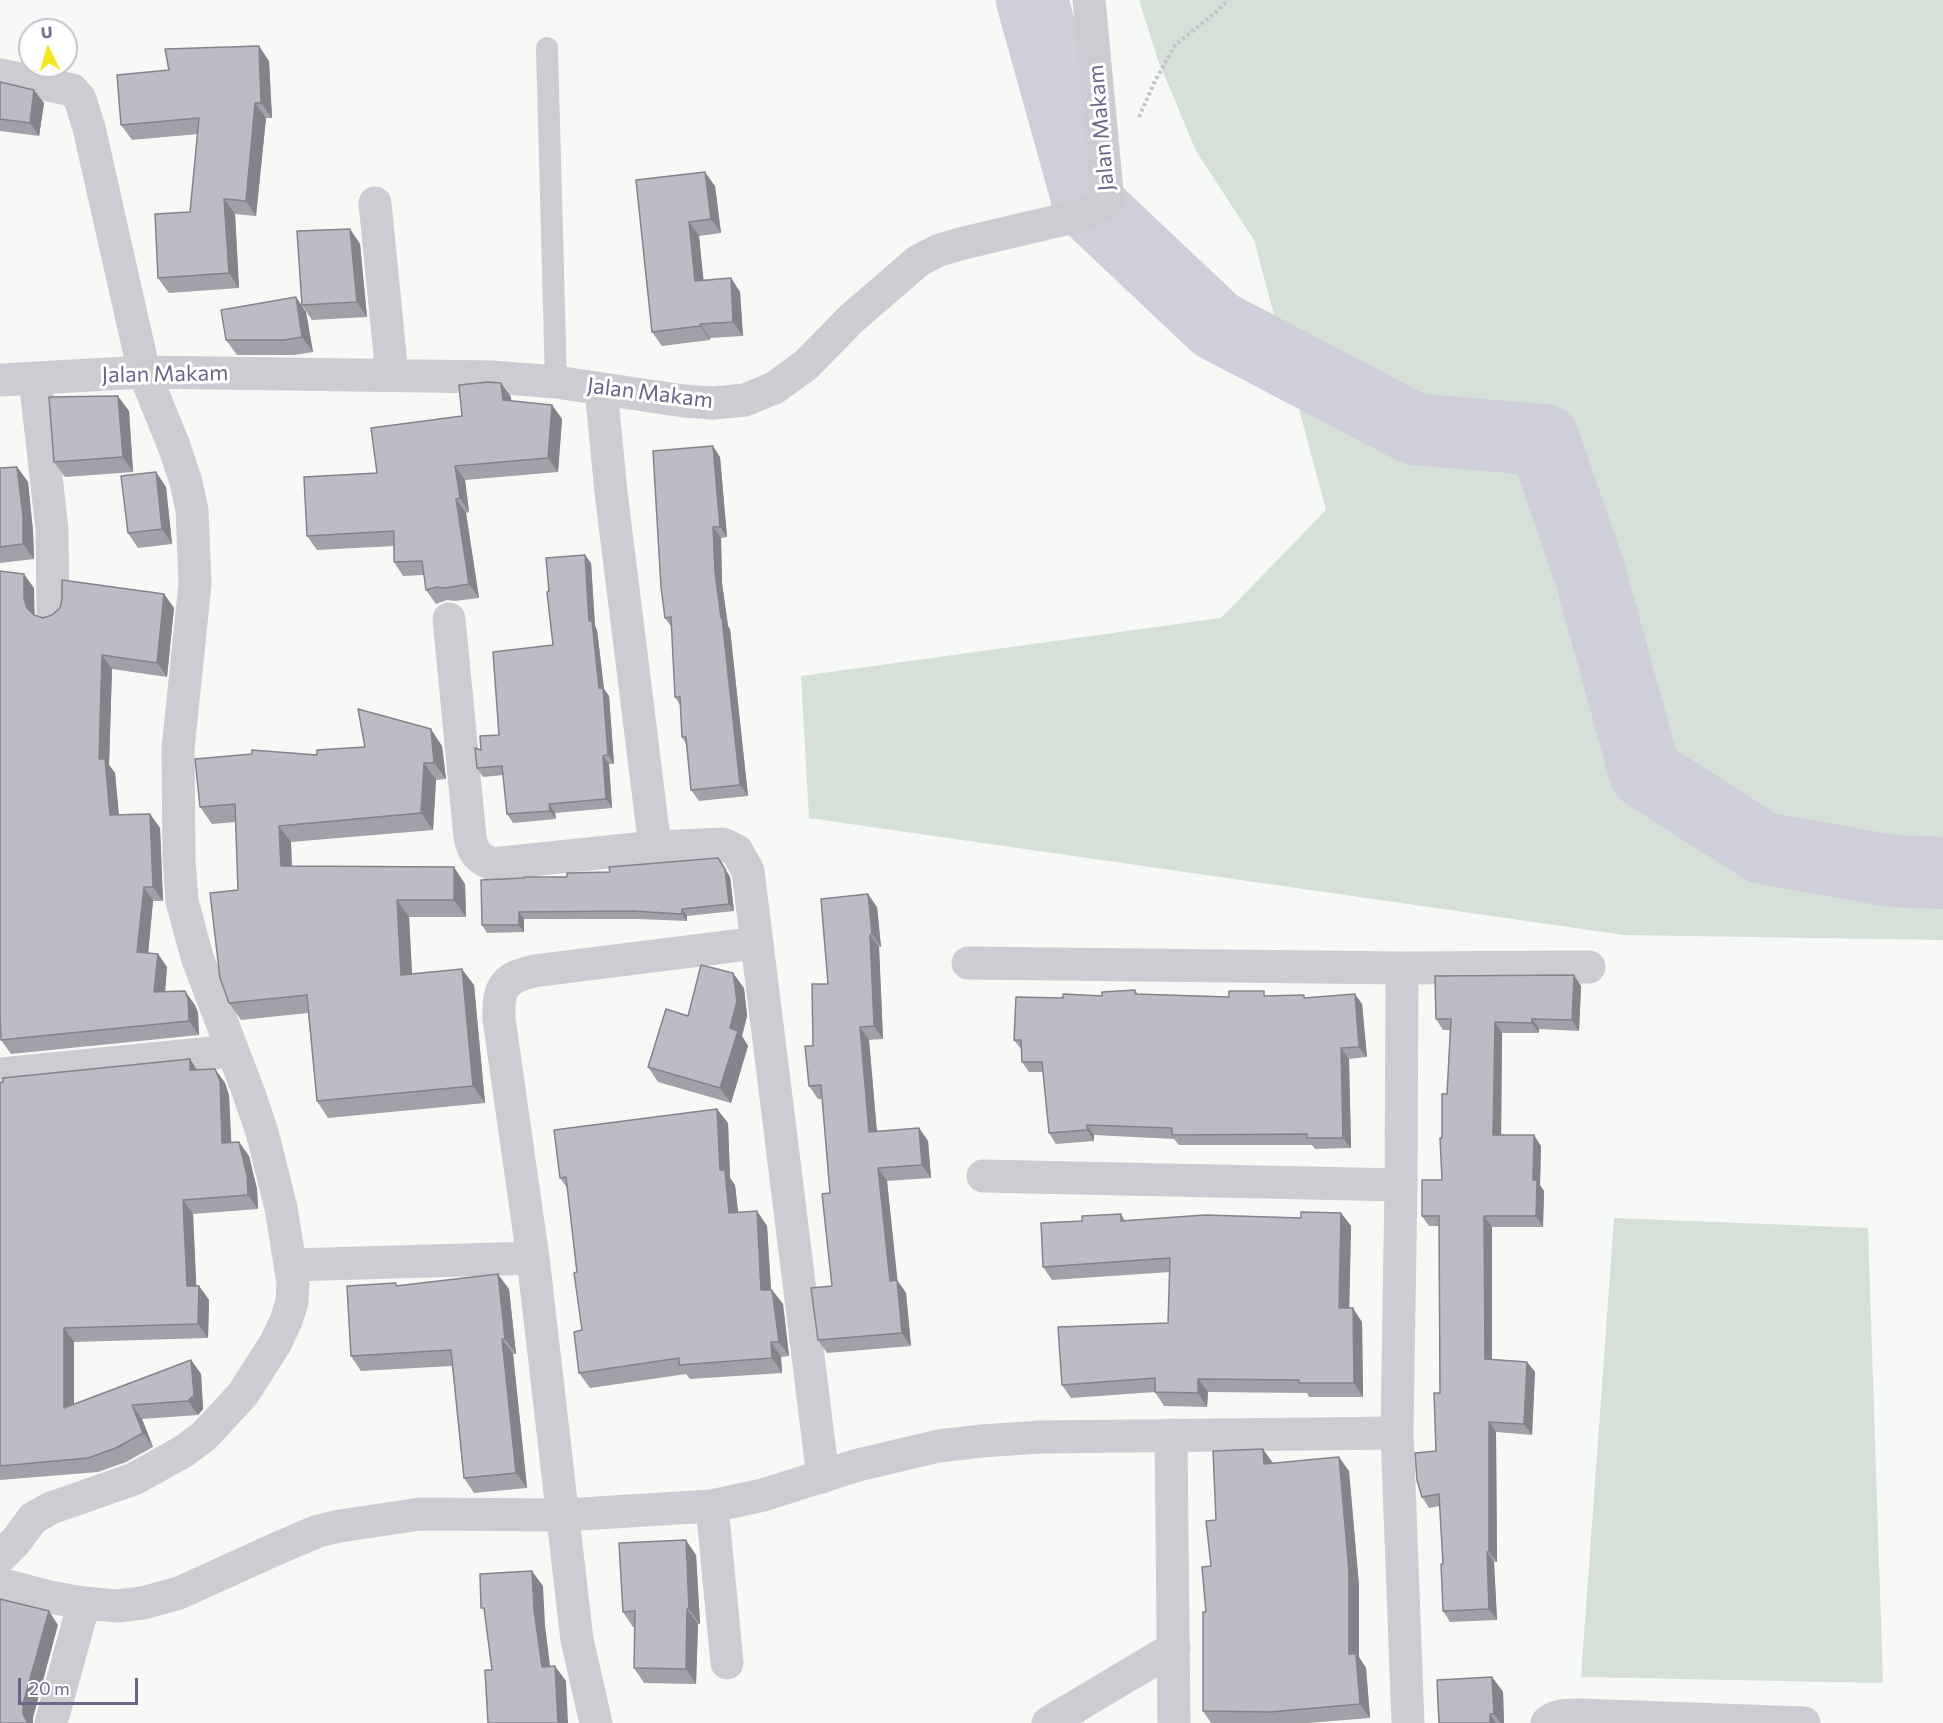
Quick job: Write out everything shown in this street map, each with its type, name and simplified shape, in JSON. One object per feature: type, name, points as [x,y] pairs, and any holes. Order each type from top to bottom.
[{"type":"street","name":"Jalan Makam","points":[[0,380],[144,372],[492,377],[556,382],[684,401],[713,403],[745,400],[774,388],[806,365],[878,295],[918,261],[937,251],[960,244],[1095,209],[1089,0]]},
{"type":"street","points":[[0,75],[72,90],[80,99],[89,128],[144,372],[186,482],[192,510],[195,584],[178,749],[179,859],[182,901],[196,957],[248,1091],[273,1170],[293,1284],[292,1302],[275,1344],[243,1394],[204,1436],[176,1456],[134,1479],[51,1508],[33,1518],[16,1541],[0,1557]]},
{"type":"street","points":[[375,203],[392,375]]},
{"type":"street","points":[[35,378],[52,530],[53,613]]},
{"type":"street","points":[[601,388],[611,492],[655,847]]},
{"type":"street","points":[[449,619],[470,837],[473,850],[480,859],[492,864],[655,847],[723,844],[737,851],[748,870],[823,1476]]},
{"type":"street","points":[[596,1723],[578,1641],[533,1258],[499,1019],[499,999],[508,980],[534,971],[757,943]]},
{"type":"street","points":[[968,963],[1589,968]]},
{"type":"street","points":[[1402,968],[1397,1433],[1408,1723]]},
{"type":"street","points":[[0,1074],[232,1051]]},
{"type":"street","points":[[983,1176],[1401,1185]]},
{"type":"street","points":[[291,1265],[533,1258]]},
{"type":"street","points":[[0,1584],[48,1597],[84,1603],[117,1606],[143,1603],[179,1593],[276,1548],[340,1526],[420,1514],[564,1515],[712,1506],[763,1495],[902,1454],[950,1444],[1041,1437],[1397,1433]]},
{"type":"street","points":[[1171,1435],[1174,1723]]},
{"type":"street","points":[[712,1506],[727,1663]]},
{"type":"street","points":[[51,1723],[84,1603]]},
{"type":"street","points":[[1048,1723],[1174,1648]]},
{"type":"street","points":[[1547,1723],[1552,1718],[1560,1716],[1580,1715],[1804,1723]]},
{"type":"lane","points":[[547,48],[556,382]]},
{"type":"path","points":[[1137,121],[1174,45],[1228,0]]},
{"type":"shaded area","points":[[1139,0],[1943,0],[1943,940],[1624,935],[809,818],[801,676],[1221,618],[1326,510],[1254,240],[1196,151],[1158,60]]},
{"type":"shaded area","points":[[1614,1218],[1868,1228],[1883,1683],[1581,1677]]},
{"type":"building","points":[[259,46],[261,103],[255,103],[246,201],[224,199],[229,273],[158,278],[155,214],[190,212],[199,118],[121,125],[117,75],[169,70],[165,49]]},
{"type":"building","points":[[0,82],[34,90],[30,123],[0,119]]},
{"type":"building","points":[[705,172],[711,219],[689,222],[695,281],[731,278],[733,322],[700,324],[700,326],[652,332],[636,180]]},
{"type":"building","points":[[350,229],[357,302],[302,305],[297,231]]},
{"type":"building","points":[[296,297],[302,337],[284,340],[226,340],[221,310]]},
{"type":"building","points":[[501,383],[503,400],[552,405],[548,458],[455,466],[460,498],[456,499],[469,584],[426,590],[422,561],[394,562],[394,531],[307,536],[304,477],[377,473],[371,428],[462,416],[459,385]]},
{"type":"building","points":[[118,396],[123,457],[54,462],[49,397]]},
{"type":"building","points":[[713,446],[720,527],[713,527],[715,572],[740,785],[691,790],[686,737],[682,737],[680,697],[675,697],[671,617],[665,618],[661,587],[653,451]]},
{"type":"building","points":[[17,467],[23,516],[23,544],[0,547],[0,468]]},
{"type":"building","points":[[156,472],[162,529],[128,533],[121,476]]},
{"type":"building","points":[[585,555],[589,621],[592,621],[599,688],[603,688],[608,755],[603,756],[606,799],[549,804],[550,811],[507,814],[502,766],[477,768],[475,748],[481,750],[480,736],[499,735],[493,652],[553,645],[546,558]]},
{"type":"building","points":[[0,571],[24,574],[24,599],[27,608],[34,615],[43,618],[52,615],[60,608],[62,580],[164,594],[157,663],[102,655],[99,759],[105,759],[110,815],[150,814],[153,887],[144,887],[137,952],[158,954],[154,992],[185,991],[188,999],[189,1021],[1,1040]]},
{"type":"building","points":[[358,709],[431,729],[434,763],[424,763],[421,813],[279,826],[281,866],[454,867],[454,900],[397,900],[401,975],[462,969],[473,1086],[317,1101],[307,995],[229,1003],[220,978],[210,893],[238,890],[235,804],[200,807],[195,759],[252,754],[252,750],[317,755],[317,750],[365,747]]},
{"type":"building","points":[[718,858],[725,869],[729,904],[682,909],[682,914],[633,911],[519,912],[519,925],[482,925],[481,880],[567,877],[567,873],[610,872],[609,867]]},
{"type":"building","points":[[868,894],[872,934],[870,935],[874,1026],[860,1027],[869,1132],[919,1128],[922,1165],[878,1168],[890,1281],[897,1280],[902,1333],[818,1340],[811,1288],[832,1286],[822,1194],[830,1193],[821,1085],[809,1086],[805,1046],[813,1046],[812,984],[828,984],[821,899]]},
{"type":"building","points":[[701,965],[733,973],[737,1001],[730,1028],[738,1031],[720,1088],[648,1067],[666,1009],[688,1016]]},
{"type":"building","points":[[1574,975],[1572,1020],[1532,1019],[1532,1023],[1495,1022],[1493,1135],[1534,1135],[1533,1180],[1537,1180],[1536,1216],[1484,1216],[1485,1359],[1527,1362],[1524,1424],[1489,1422],[1489,1552],[1487,1552],[1489,1609],[1443,1611],[1439,1494],[1422,1497],[1417,1480],[1415,1453],[1436,1451],[1434,1393],[1440,1393],[1439,1216],[1422,1216],[1422,1180],[1442,1180],[1440,1138],[1442,1138],[1442,1094],[1447,1094],[1451,1019],[1436,1019],[1435,976]]},
{"type":"building","points":[[1135,990],[1135,994],[1229,997],[1229,991],[1264,991],[1264,996],[1304,995],[1304,998],[1355,994],[1359,1047],[1341,1048],[1343,1138],[1307,1138],[1307,1134],[1172,1135],[1172,1128],[1087,1125],[1087,1130],[1049,1133],[1042,1062],[1022,1062],[1021,1040],[1014,1040],[1016,997],[1063,998],[1063,994],[1102,996],[1102,992]]},
{"type":"building","points":[[190,1059],[190,1070],[215,1069],[220,1081],[222,1143],[239,1142],[247,1175],[248,1195],[183,1200],[187,1286],[199,1286],[198,1324],[64,1328],[64,1408],[191,1360],[194,1395],[188,1401],[132,1405],[143,1433],[116,1448],[88,1458],[0,1466],[0,1083],[3,1082],[3,1078]]},
{"type":"building","points":[[717,1109],[720,1170],[725,1170],[729,1213],[757,1211],[761,1290],[772,1290],[779,1342],[771,1342],[772,1358],[679,1365],[679,1358],[579,1373],[574,1332],[582,1330],[574,1273],[577,1272],[566,1177],[560,1178],[554,1130]]},
{"type":"building","points":[[1301,1212],[1341,1213],[1339,1308],[1353,1308],[1354,1383],[1198,1379],[1198,1393],[1155,1392],[1155,1378],[1062,1385],[1058,1327],[1168,1323],[1170,1258],[1043,1267],[1041,1223],[1082,1221],[1082,1216],[1121,1214],[1121,1221],[1205,1215],[1301,1218]]},
{"type":"building","points":[[498,1274],[505,1339],[502,1339],[516,1473],[464,1478],[451,1350],[351,1356],[347,1286],[396,1283],[396,1286]]},
{"type":"building","points":[[1263,1449],[1264,1464],[1339,1457],[1349,1572],[1349,1654],[1356,1654],[1360,1704],[1270,1712],[1203,1711],[1203,1612],[1206,1612],[1202,1567],[1211,1566],[1206,1521],[1216,1520],[1213,1451]]},
{"type":"building","points":[[686,1540],[689,1609],[687,1609],[686,1669],[634,1668],[635,1611],[623,1612],[619,1543]]},
{"type":"building","points":[[532,1571],[534,1610],[542,1667],[555,1666],[558,1723],[488,1723],[485,1670],[492,1670],[484,1608],[481,1608],[480,1574]]},
{"type":"building","points":[[0,1599],[49,1611],[23,1704],[23,1714],[28,1723],[0,1723]]},
{"type":"building","points":[[1492,1677],[1494,1714],[1490,1714],[1490,1723],[1439,1723],[1437,1680]]},
{"type":"waterway","points":[[1032,0],[1089,205],[1216,325],[1414,429],[1544,440],[1590,574],[1645,773],[1763,848],[1892,871],[1943,873]]}]
